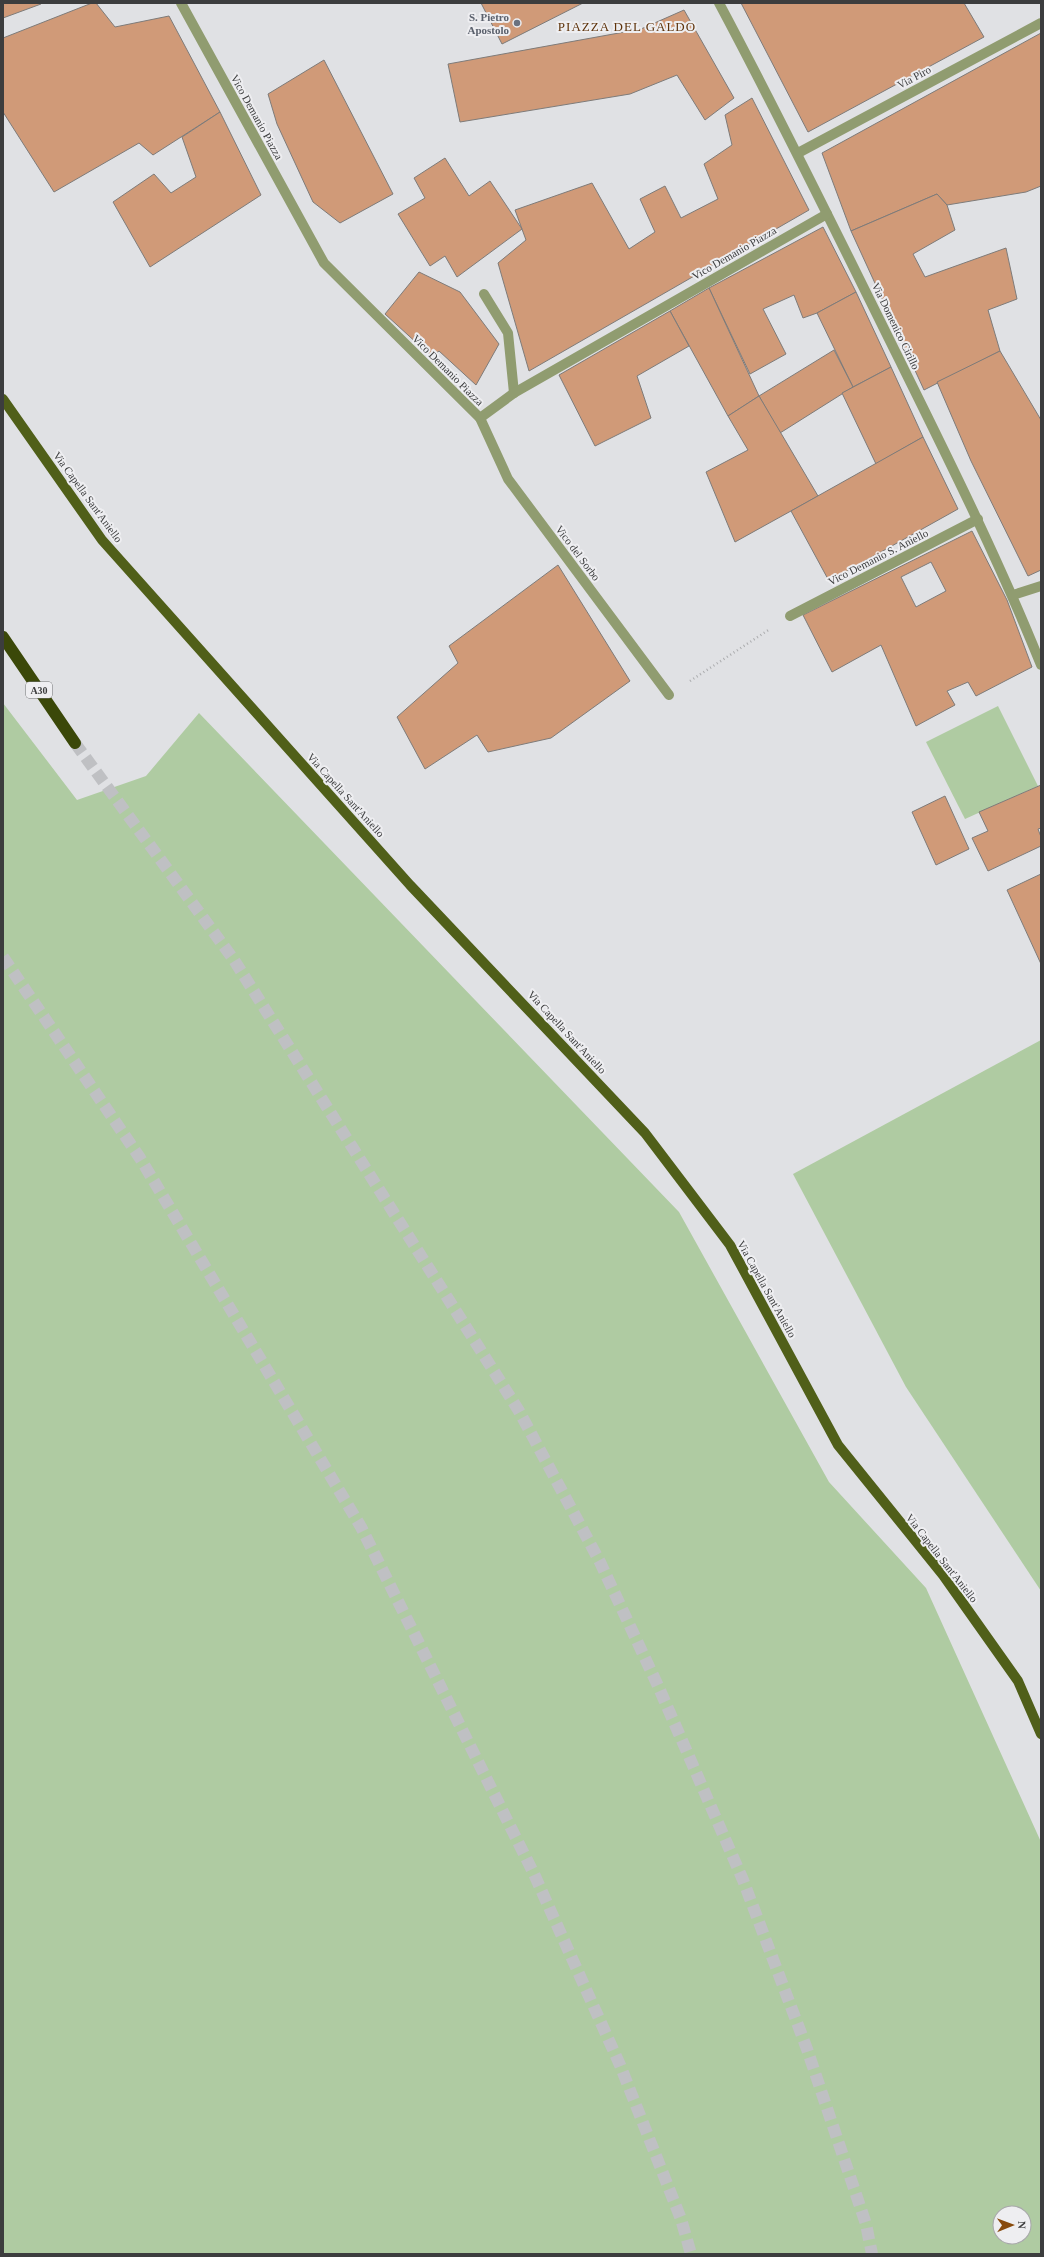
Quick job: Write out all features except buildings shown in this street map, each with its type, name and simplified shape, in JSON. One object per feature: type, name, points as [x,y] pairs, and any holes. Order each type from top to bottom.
[{"type":"highway","name":"A30","points":[[3,637],[75,743]]},
{"type":"main road","name":"Via Capella Sant'Aniello","points":[[3,399],[102,540],[410,885],[645,1133],[730,1245],[838,1445],[943,1575],[1018,1681],[1041,1734]]},
{"type":"street","name":"Vico Demanio Piazza","points":[[181,3],[324,263],[480,418],[514,393],[827,214]]},
{"type":"street","name":"Via Domenico Cirillo","points":[[720,3],[798,153],[978,519],[1013,595],[1041,664]]},
{"type":"street","name":"Via Piro","points":[[798,153],[1041,23]]},
{"type":"street","points":[[484,294],[508,333],[514,393]]},
{"type":"street","name":"Vico del Sorbo","points":[[480,418],[508,479],[669,695]]},
{"type":"street","name":"Vico Demanio S. Aniello","points":[[790,616],[978,519]]},
{"type":"street","points":[[1013,595],[1041,586]]},
{"type":"path","points":[[669,695],[790,616]]},
{"type":"green space","points":[[3,703],[77,800],[146,776],[199,713],[679,1212],[829,1482],[926,1588],[1041,1842],[1041,2254],[3,2254]]},
{"type":"green space","points":[[998,706],[1038,786],[965,819],[926,742]]},
{"type":"green space","points":[[1041,1040],[1041,1591],[906,1387],[793,1174]]},
{"type":"tunnel","points":[[75,743],[234,960],[519,1411],[600,1562],[659,1688],[743,1880],[807,2049],[866,2224],[872,2254]]},
{"type":"tunnel","points":[[3,957],[140,1158],[361,1527],[534,1874],[620,2065],[681,2219],[691,2254]]},
{"type":"place","name":"S. Pietro Apostolo","points":[[517,23]]},
{"type":"district","name":"PIAZZA DEL GALDO","points":[[627,26]]}]
